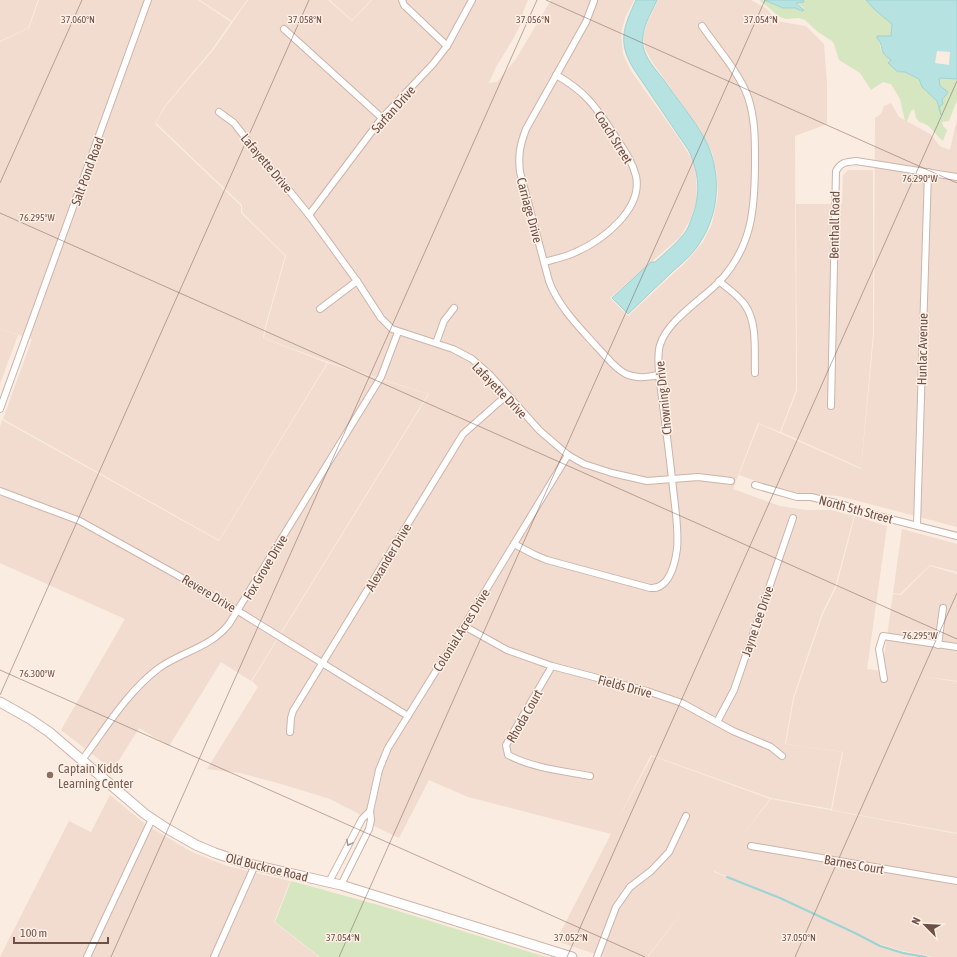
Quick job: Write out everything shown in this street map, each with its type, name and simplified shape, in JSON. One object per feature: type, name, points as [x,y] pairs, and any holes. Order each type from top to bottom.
[{"type":"main road","name":"Old Buckroe Road","points":[[0,702],[41,727],[152,819],[184,839],[201,847],[230,858],[255,865],[341,885],[572,957]]},
{"type":"street","name":"Salt Pond Road","points":[[0,409],[148,0]]},
{"type":"street","points":[[402,0],[404,5],[447,46]]},
{"type":"street","name":"Sarfan Drive","points":[[309,215],[382,118],[433,64],[447,46],[472,0]]},
{"type":"street","name":"Carriage Drive","points":[[594,1],[586,22],[526,129],[520,144],[518,158],[520,172],[552,290],[561,304],[613,364],[625,374],[646,377],[659,375]]},
{"type":"street","name":"Chowning Drive","points":[[514,544],[535,556],[547,560],[650,588],[658,588],[665,582],[669,575],[677,550],[677,538],[672,480],[659,375],[659,346],[664,333],[676,320],[719,281],[736,258],[748,233],[752,219],[755,191],[754,127],[747,97],[740,80],[702,26]]},
{"type":"street","points":[[284,29],[382,118]]},
{"type":"street","name":"Coach Street","points":[[544,262],[588,246],[611,230],[632,204],[636,191],[636,177],[629,158],[602,116],[581,91],[572,83],[556,75]]},
{"type":"street","name":"Lafayette Drive","points":[[218,112],[234,123],[268,167],[309,215],[357,281],[384,322],[392,329],[453,349],[472,359],[540,431],[568,455],[594,468],[629,478],[647,481],[698,477],[731,481]]},
{"type":"street","name":"Benthall Road","points":[[831,406],[836,171],[844,162],[856,161],[957,176]]},
{"type":"street","name":"Hunlac Avenue","points":[[917,525],[928,172]]},
{"type":"street","points":[[320,309],[357,281]]},
{"type":"street","points":[[719,281],[745,305],[752,320],[755,373]]},
{"type":"street","points":[[436,343],[444,320],[454,308]]},
{"type":"street","name":"Fox Grove Drive","points":[[82,760],[118,711],[144,681],[159,668],[178,656],[213,640],[223,632],[238,611],[381,377],[398,332]]},
{"type":"street","points":[[0,388],[7,391]]},
{"type":"street","name":"Alexander Drive","points":[[290,732],[293,710],[463,434],[507,395]]},
{"type":"street","name":"Colonial Acres Drive","points":[[341,885],[369,829],[371,820],[370,811],[382,759],[568,455]]},
{"type":"street","name":"North 5th Street","points":[[755,485],[797,497],[811,497],[844,505],[863,512],[957,536]]},
{"type":"street","name":"Revere Drive","points":[[0,491],[80,521],[238,611],[408,716]]},
{"type":"street","name":"Jayne Lee Drive","points":[[717,722],[734,690],[792,518]]},
{"type":"street","points":[[938,645],[943,608]]},
{"type":"street","name":"Fields Drive","points":[[464,626],[507,650],[552,666],[654,693],[682,703],[733,731],[771,747],[782,756]]},
{"type":"street","points":[[884,679],[879,649],[882,636],[957,647]]},
{"type":"street","name":"Rhoda Court","points":[[552,666],[506,744],[508,755],[518,760],[549,769],[590,776]]},
{"type":"street","name":"Colonial Acres Drive","points":[[329,882],[362,819],[370,811]]},
{"type":"street","points":[[597,957],[616,907],[630,887],[651,871],[669,852],[686,816]]},
{"type":"street","points":[[87,957],[152,819]]},
{"type":"street","name":"Barnes Court","points":[[751,846],[957,881]]},
{"type":"street","points":[[214,957],[255,865]]},
{"type":"shaded area","points":[[0,0],[38,0],[28,28],[0,41]]},
{"type":"shaded area","points":[[39,0],[198,0],[231,22],[213,48],[164,107],[155,124],[241,206],[241,213],[285,256],[263,338],[327,363],[219,540],[3,419],[32,339],[0,329],[0,42],[29,28]]},
{"type":"shaded area","points":[[200,0],[247,0],[232,21]]},
{"type":"shaded area","points":[[248,0],[328,0],[352,21],[372,0],[528,0],[523,12],[523,20],[496,67],[489,83],[497,82],[516,59],[551,0],[634,0],[625,18],[621,33],[623,54],[631,71],[678,137],[694,163],[697,200],[690,220],[680,237],[610,298],[628,316],[686,262],[703,242],[712,224],[718,195],[717,174],[712,152],[700,130],[653,63],[645,49],[643,37],[658,0],[751,0],[767,9],[776,21],[806,26],[824,44],[827,84],[827,124],[795,136],[796,390],[780,432],[758,423],[733,489],[780,506],[806,510],[831,510],[854,516],[835,587],[822,613],[793,698],[785,744],[842,752],[831,809],[771,798],[651,755],[615,825],[652,756],[770,799],[737,842],[771,799],[957,834],[957,957],[933,957],[899,950],[871,941],[898,951],[929,957],[648,957],[689,903],[647,957],[605,957],[556,941],[611,834],[468,797],[429,780],[399,838],[376,827],[359,814],[330,799],[240,773],[207,769],[258,687],[252,681],[429,394],[328,362],[264,338],[286,256],[242,212],[242,205],[156,123],[165,107],[214,49]],"holes":[[[714,871],[793,903],[714,872]]]},
{"type":"shaded area","points":[[330,0],[371,0],[352,20]]},
{"type":"shaded area","points":[[891,103],[899,117],[930,134],[940,146],[950,150],[957,119],[957,527],[839,496],[801,494],[783,491],[739,475],[759,424],[861,469],[874,334],[875,118],[881,114],[884,106]]},
{"type":"shaded area","points":[[848,170],[873,170],[873,333],[861,468],[781,432],[797,391],[796,204],[842,204],[843,175]]},
{"type":"shaded area","points":[[0,329],[18,335],[0,384]]},
{"type":"shaded area","points":[[328,363],[428,394],[251,681],[221,662],[169,746],[139,728],[113,770],[61,730],[125,619],[0,563],[0,427],[2,420],[219,541]]},
{"type":"shaded area","points":[[855,516],[887,526],[867,669],[882,671],[893,594],[901,595],[930,566],[957,574],[957,681],[922,676],[957,682],[957,833],[832,810],[843,752],[786,744],[794,698],[823,614],[836,588]]},
{"type":"shaded area","points":[[902,529],[957,544],[957,572],[930,565],[900,594],[893,593]]},
{"type":"shaded area","points":[[110,795],[145,824],[190,851],[227,866],[290,881],[274,922],[319,957],[0,957],[69,821],[91,832]]},
{"type":"green space","points":[[759,0],[784,8],[802,11],[804,8],[796,2],[803,0],[866,0],[892,24],[891,36],[879,41],[881,50],[899,73],[905,72],[919,79],[922,87],[937,101],[939,108],[944,96],[947,93],[940,86],[939,79],[957,79],[957,100],[949,121],[942,122],[943,126],[947,130],[943,141],[930,127],[919,122],[916,118],[914,109],[911,111],[907,121],[905,121],[900,99],[891,84],[883,82],[871,90],[860,73],[839,60],[832,41],[818,32],[805,20],[799,18],[786,19],[778,16]]},
{"type":"green space","points":[[291,881],[382,906],[546,957],[320,957],[275,922]]},
{"type":"water","points":[[636,0],[657,0],[649,16],[643,34],[642,40],[644,50],[651,64],[690,116],[705,139],[714,165],[716,192],[715,206],[711,219],[706,232],[696,248],[687,259],[628,314],[612,298],[651,262],[655,262],[663,255],[684,234],[689,226],[695,208],[698,192],[697,175],[689,151],[635,71],[626,52],[624,44],[625,27]]},
{"type":"water","points":[[764,0],[803,0],[804,2],[796,3],[804,10],[783,8]]},
{"type":"water","points":[[866,0],[957,0],[957,79],[939,79],[940,86],[948,92],[942,100],[943,104],[939,107],[941,115],[937,101],[922,87],[919,79],[905,72],[898,72],[888,63],[891,60],[884,54],[877,36],[891,36],[892,24]]},
{"type":"pier","points":[[937,51],[950,52],[949,65],[935,63]]},
{"type":"waterway","points":[[727,877],[780,898],[880,946],[903,953],[926,957]]},
{"type":"place","name":"Captain Kidds Learning Center","points":[[50,775]]}]
